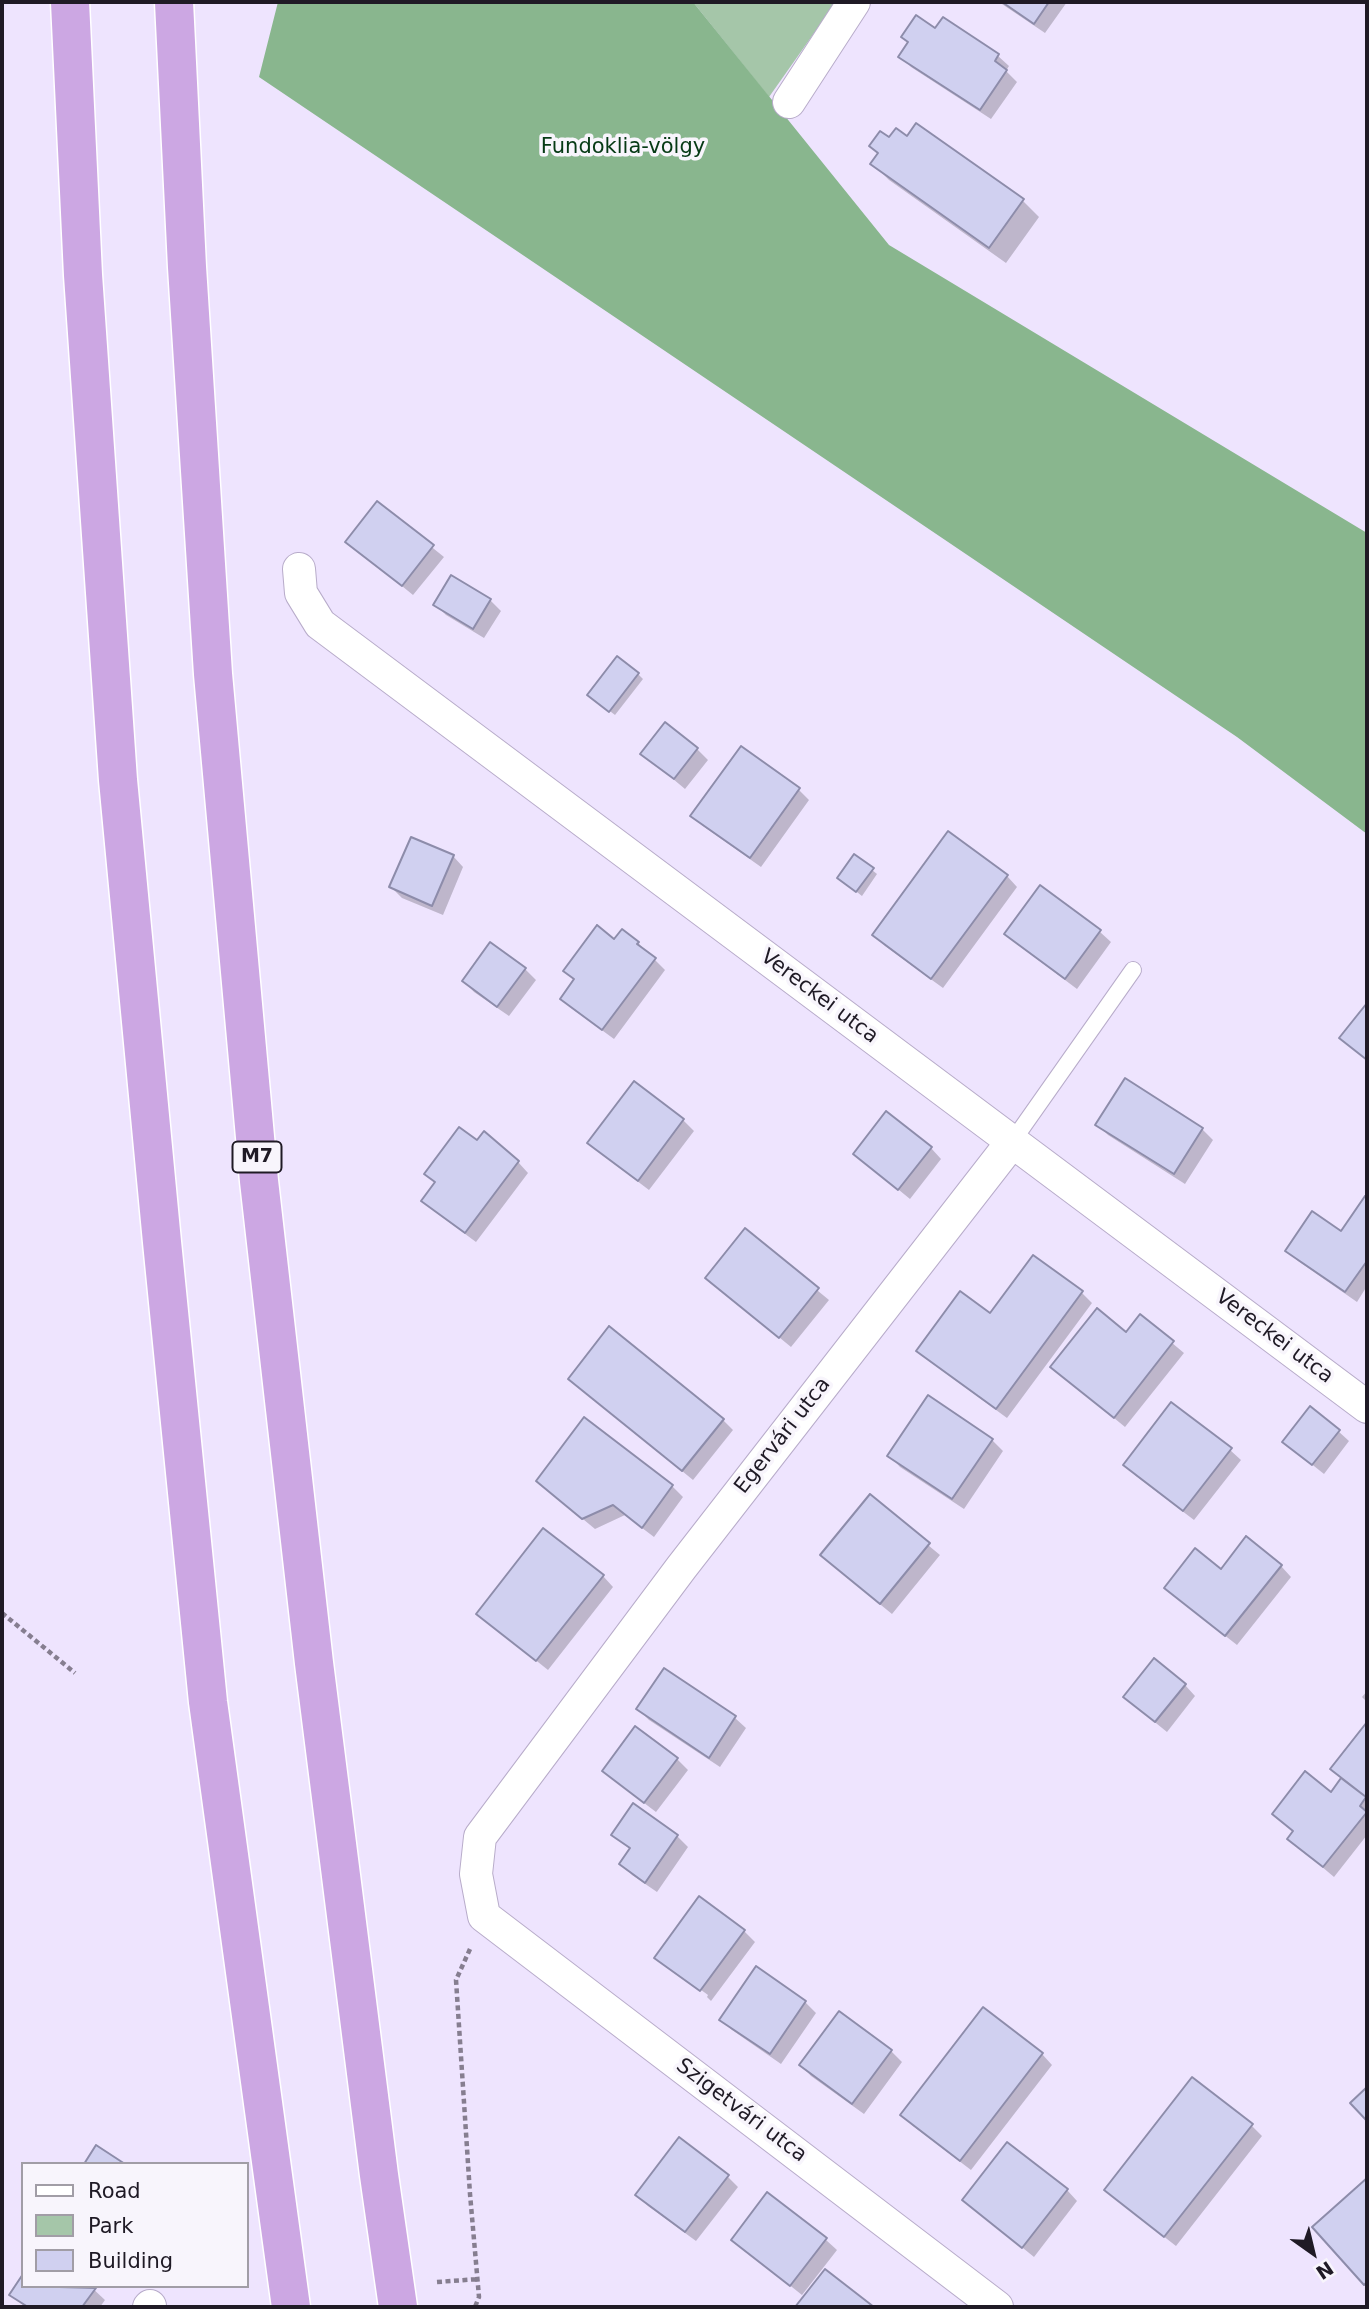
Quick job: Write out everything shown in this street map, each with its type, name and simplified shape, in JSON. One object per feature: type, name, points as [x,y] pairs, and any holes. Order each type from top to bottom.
[{"type":"highway","points":[[70,2],[83,275],[118,780],[208,1702],[291,2307]]},
{"type":"highway","name":"M7","points":[[174,2],[187,267],[214,674],[259,1181],[314,1663],[398,2307]]},
{"type":"street","points":[[789,102],[855,2]]},
{"type":"street","name":"Vereckei utca","points":[[299,569],[301,593],[320,624],[1367,1406]]},
{"type":"street","name":"Egervári utca","points":[[484,1916],[476,1874],[480,1837],[689,1557],[1012,1142]]},
{"type":"street","name":"Szigetvári utca","points":[[484,1916],[997,2307]]},
{"type":"lane","name":"Egervári utca","points":[[1012,1142],[1132,970]]},
{"type":"path","points":[[2,1613],[75,1673]]},
{"type":"path","points":[[475,2307],[479,2297],[478,2279],[456,1980],[484,1916]]},
{"type":"path","points":[[437,2282],[478,2279]]},
{"type":"green space","name":"Fundoklia-völgy","points":[[278,2],[693,2],[889,245],[1367,533],[1367,834],[1237,737],[259,77]]},
{"type":"green space","points":[[693,2],[836,2],[769,97]]},
{"type":"building","points":[[1002,2],[1049,2],[1034,24]]},
{"type":"building","points":[[916,15],[935,28],[943,17],[999,54],[995,61],[1007,70],[980,110],[898,57],[908,42],[901,37]]},
{"type":"building","points":[[916,123],[1024,199],[989,248],[870,164],[878,153],[869,146],[880,131],[889,137],[896,128],[907,136]]},
{"type":"building","points":[[377,501],[434,545],[402,586],[345,542]]},
{"type":"building","points":[[451,575],[491,599],[473,629],[433,605]]},
{"type":"building","points":[[617,656],[639,673],[609,712],[587,695]]},
{"type":"building","points":[[665,722],[698,748],[674,779],[640,754]]},
{"type":"building","points":[[741,746],[800,788],[750,858],[690,816]]},
{"type":"building","points":[[948,831],[1008,875],[931,979],[872,935]]},
{"type":"building","points":[[411,837],[454,855],[432,906],[389,887]]},
{"type":"building","points":[[854,854],[874,868],[856,892],[837,878]]},
{"type":"building","points":[[1040,885],[1101,930],[1065,979],[1004,934]]},
{"type":"building","points":[[597,925],[614,939],[622,929],[656,958],[602,1030],[560,999],[574,979],[563,971]]},
{"type":"building","points":[[490,942],[526,968],[497,1007],[462,981]]},
{"type":"building","points":[[1367,1003],[1367,1060],[1339,1038]]},
{"type":"building","points":[[1125,1078],[1203,1128],[1174,1174],[1095,1125]]},
{"type":"building","points":[[634,1081],[684,1119],[638,1181],[587,1143]]},
{"type":"building","points":[[886,1111],[932,1147],[898,1190],[853,1154]]},
{"type":"building","points":[[459,1127],[477,1140],[484,1131],[519,1161],[465,1233],[421,1201],[435,1182],[424,1174]]},
{"type":"building","points":[[1365,1196],[1367,1261],[1345,1292],[1285,1251],[1312,1211],[1341,1231]]},
{"type":"building","points":[[745,1228],[819,1288],[779,1338],[705,1278]]},
{"type":"building","points":[[1033,1255],[1083,1291],[996,1409],[916,1351],[960,1291],[990,1313]]},
{"type":"building","points":[[1097,1308],[1126,1332],[1140,1314],[1174,1341],[1114,1418],[1050,1367]]},
{"type":"building","points":[[609,1326],[724,1419],[682,1471],[568,1379]]},
{"type":"building","points":[[928,1395],[993,1439],[952,1499],[887,1456]]},
{"type":"building","points":[[1171,1402],[1232,1448],[1183,1511],[1123,1465]]},
{"type":"building","points":[[1310,1406],[1340,1430],[1312,1465],[1282,1442]]},
{"type":"building","points":[[584,1417],[673,1485],[642,1528],[613,1505],[582,1519],[536,1481]]},
{"type":"building","points":[[870,1494],[930,1543],[880,1604],[820,1555]]},
{"type":"building","points":[[543,1528],[604,1575],[536,1661],[476,1614]]},
{"type":"building","points":[[1246,1536],[1282,1565],[1225,1636],[1164,1588],[1195,1548],[1221,1569]]},
{"type":"building","points":[[1154,1658],[1186,1684],[1155,1722],[1123,1697]]},
{"type":"building","points":[[664,1668],[736,1716],[709,1758],[636,1709]]},
{"type":"building","points":[[1367,1722],[1367,1796],[1366,1797],[1330,1769]]},
{"type":"building","points":[[635,1726],[678,1758],[644,1803],[602,1771]]},
{"type":"building","points":[[1305,1771],[1331,1792],[1341,1778],[1366,1797],[1360,1806],[1367,1812],[1323,1867],[1287,1839],[1293,1831],[1272,1814]]},
{"type":"building","points":[[633,1803],[678,1835],[645,1883],[619,1864],[630,1848],[611,1835]]},
{"type":"building","points":[[699,1896],[745,1930],[700,1991],[654,1958]]},
{"type":"building","points":[[756,1966],[806,2001],[770,2054],[719,2020]]},
{"type":"building","points":[[983,2007],[1043,2053],[960,2161],[900,2115]]},
{"type":"building","points":[[839,2011],[892,2050],[852,2104],[799,2065]]},
{"type":"building","points":[[1192,2077],[1253,2124],[1164,2237],[1104,2190]]},
{"type":"building","points":[[1367,2087],[1367,2121],[1350,2103]]},
{"type":"building","points":[[679,2137],[729,2175],[685,2232],[635,2195]]},
{"type":"building","points":[[1007,2142],[1068,2189],[1022,2248],[962,2200]]},
{"type":"building","points":[[96,2145],[122,2162],[85,2162]]},
{"type":"building","points":[[1367,2178],[1367,2282],[1364,2285],[1312,2227]]},
{"type":"building","points":[[767,2192],[827,2238],[790,2286],[731,2240]]},
{"type":"building","points":[[825,2269],[874,2307],[795,2307]]},
{"type":"building","points":[[21,2277],[21,2288],[96,2288],[82,2307],[28,2307],[9,2295]]}]
